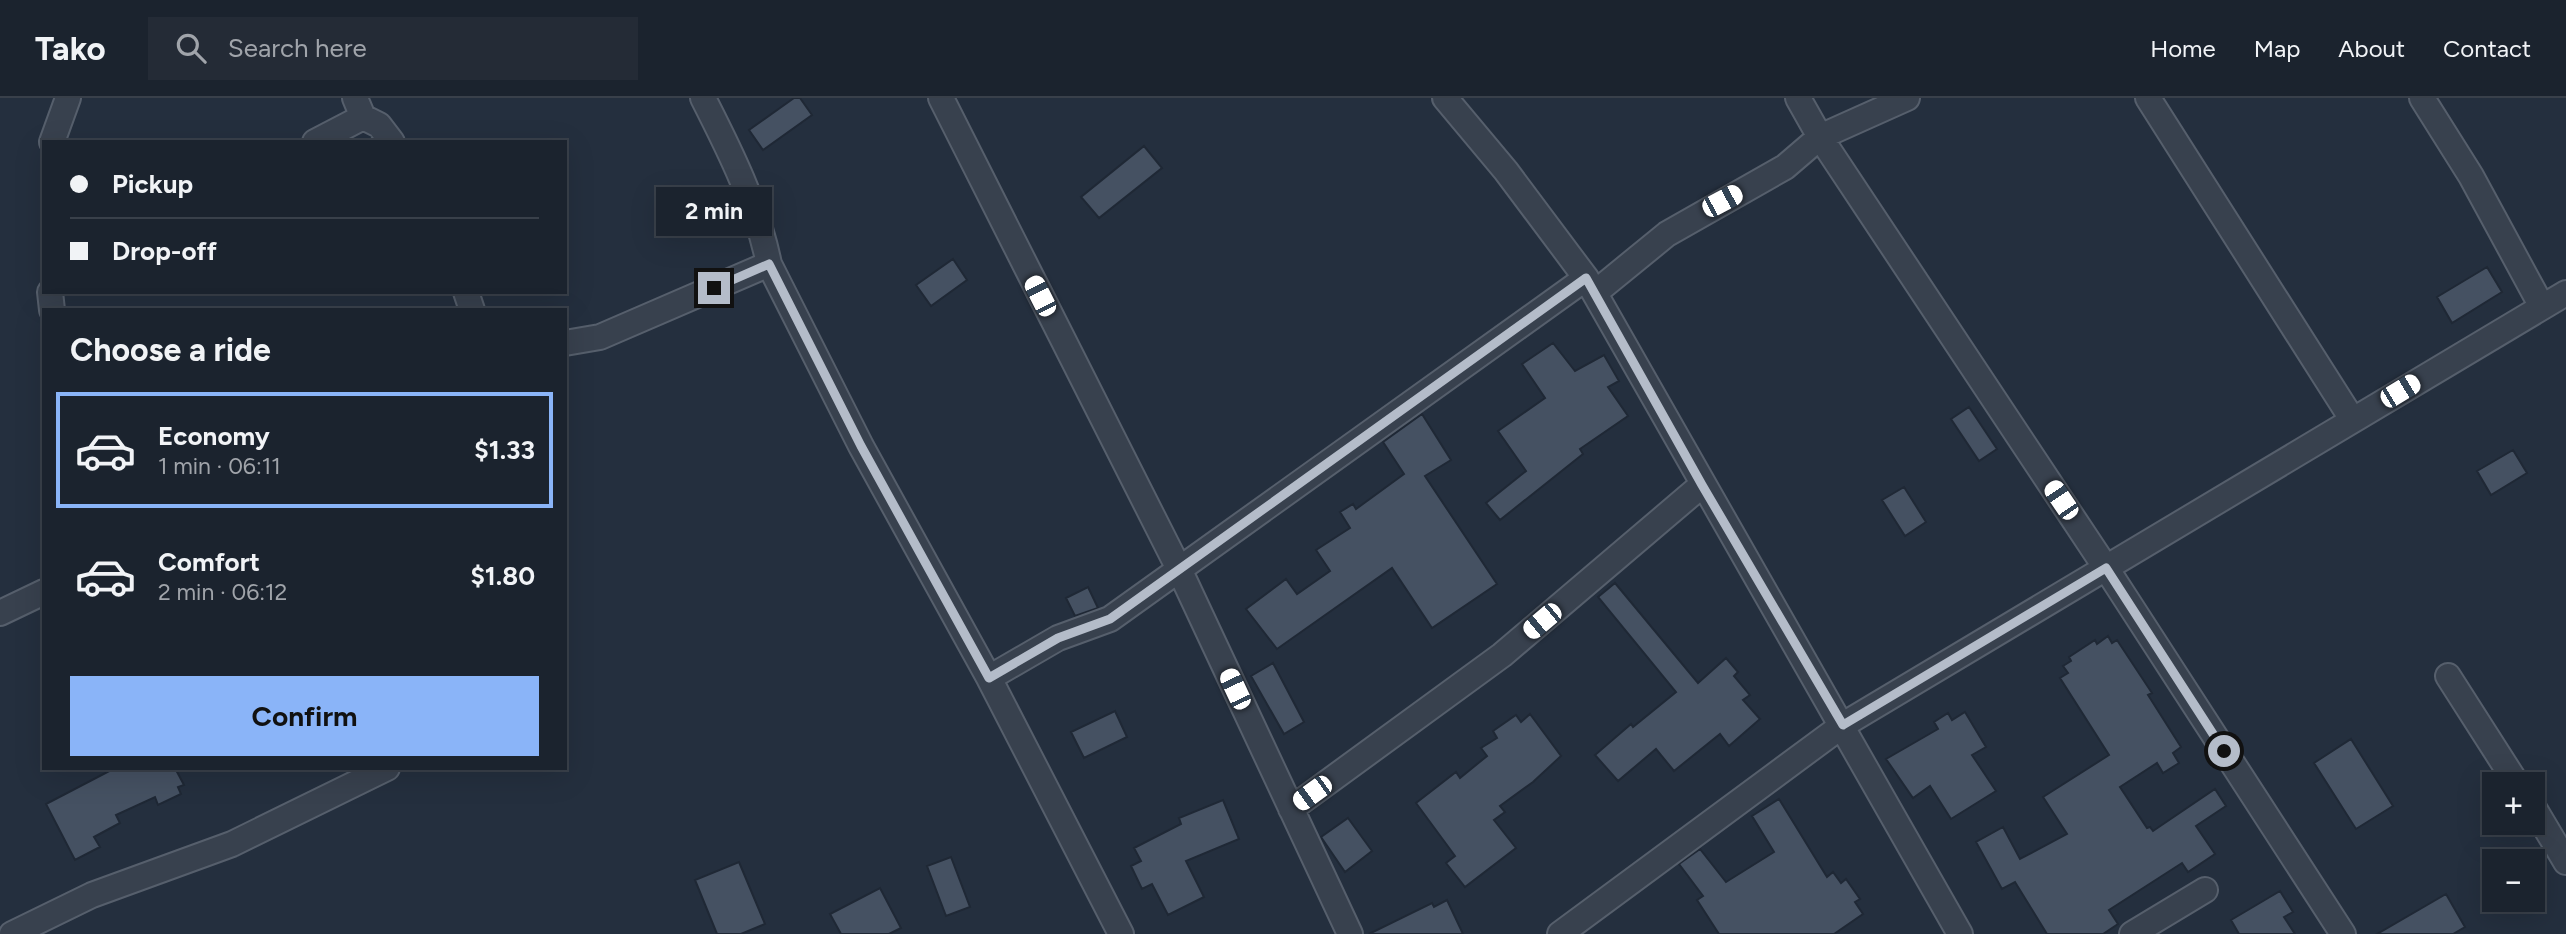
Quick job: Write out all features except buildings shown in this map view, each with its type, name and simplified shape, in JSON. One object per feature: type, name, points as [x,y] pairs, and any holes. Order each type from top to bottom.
[{"type":"street","points":[[53,140],[68,98]]},
{"type":"street","points":[[703,98],[730,151],[749,197],[763,236],[769,264],[861,446],[989,678],[1121,934]]},
{"type":"street","points":[[941,98],[1179,569],[1350,934]]},
{"type":"street","points":[[1445,98],[1506,171],[1591,285],[1702,485],[1843,725],[1961,934]]},
{"type":"street","points":[[1798,98],[1820,137],[2106,568],[2343,934]]},
{"type":"street","points":[[989,678],[1058,638],[1110,619],[1667,234],[1785,167],[1820,137],[1907,98]]},
{"type":"street","points":[[2148,98],[2352,419]]},
{"type":"street","points":[[2422,98],[2471,176],[2542,305]]},
{"type":"street","points":[[318,140],[359,108],[379,125],[390,140]]},
{"type":"street","points":[[567,343],[600,337],[769,264]]},
{"type":"street","points":[[1560,934],[1843,725],[2566,293]]},
{"type":"street","points":[[1291,808],[1502,655],[1702,485]]},
{"type":"street","points":[[0,613],[42,593]]},
{"type":"street","points":[[2448,676],[2510,772]]},
{"type":"street","points":[[12,934],[92,895],[232,844],[383,770]]},
{"type":"street","points":[[2545,827],[2566,862]]},
{"type":"street","points":[[2132,934],[2205,890]]},
{"type":"route","points":[[714,288],[769,264],[861,446],[989,678],[1058,638],[1110,619],[1586,278],[1702,485],[1843,725],[2106,568],[2224,751]]}]
